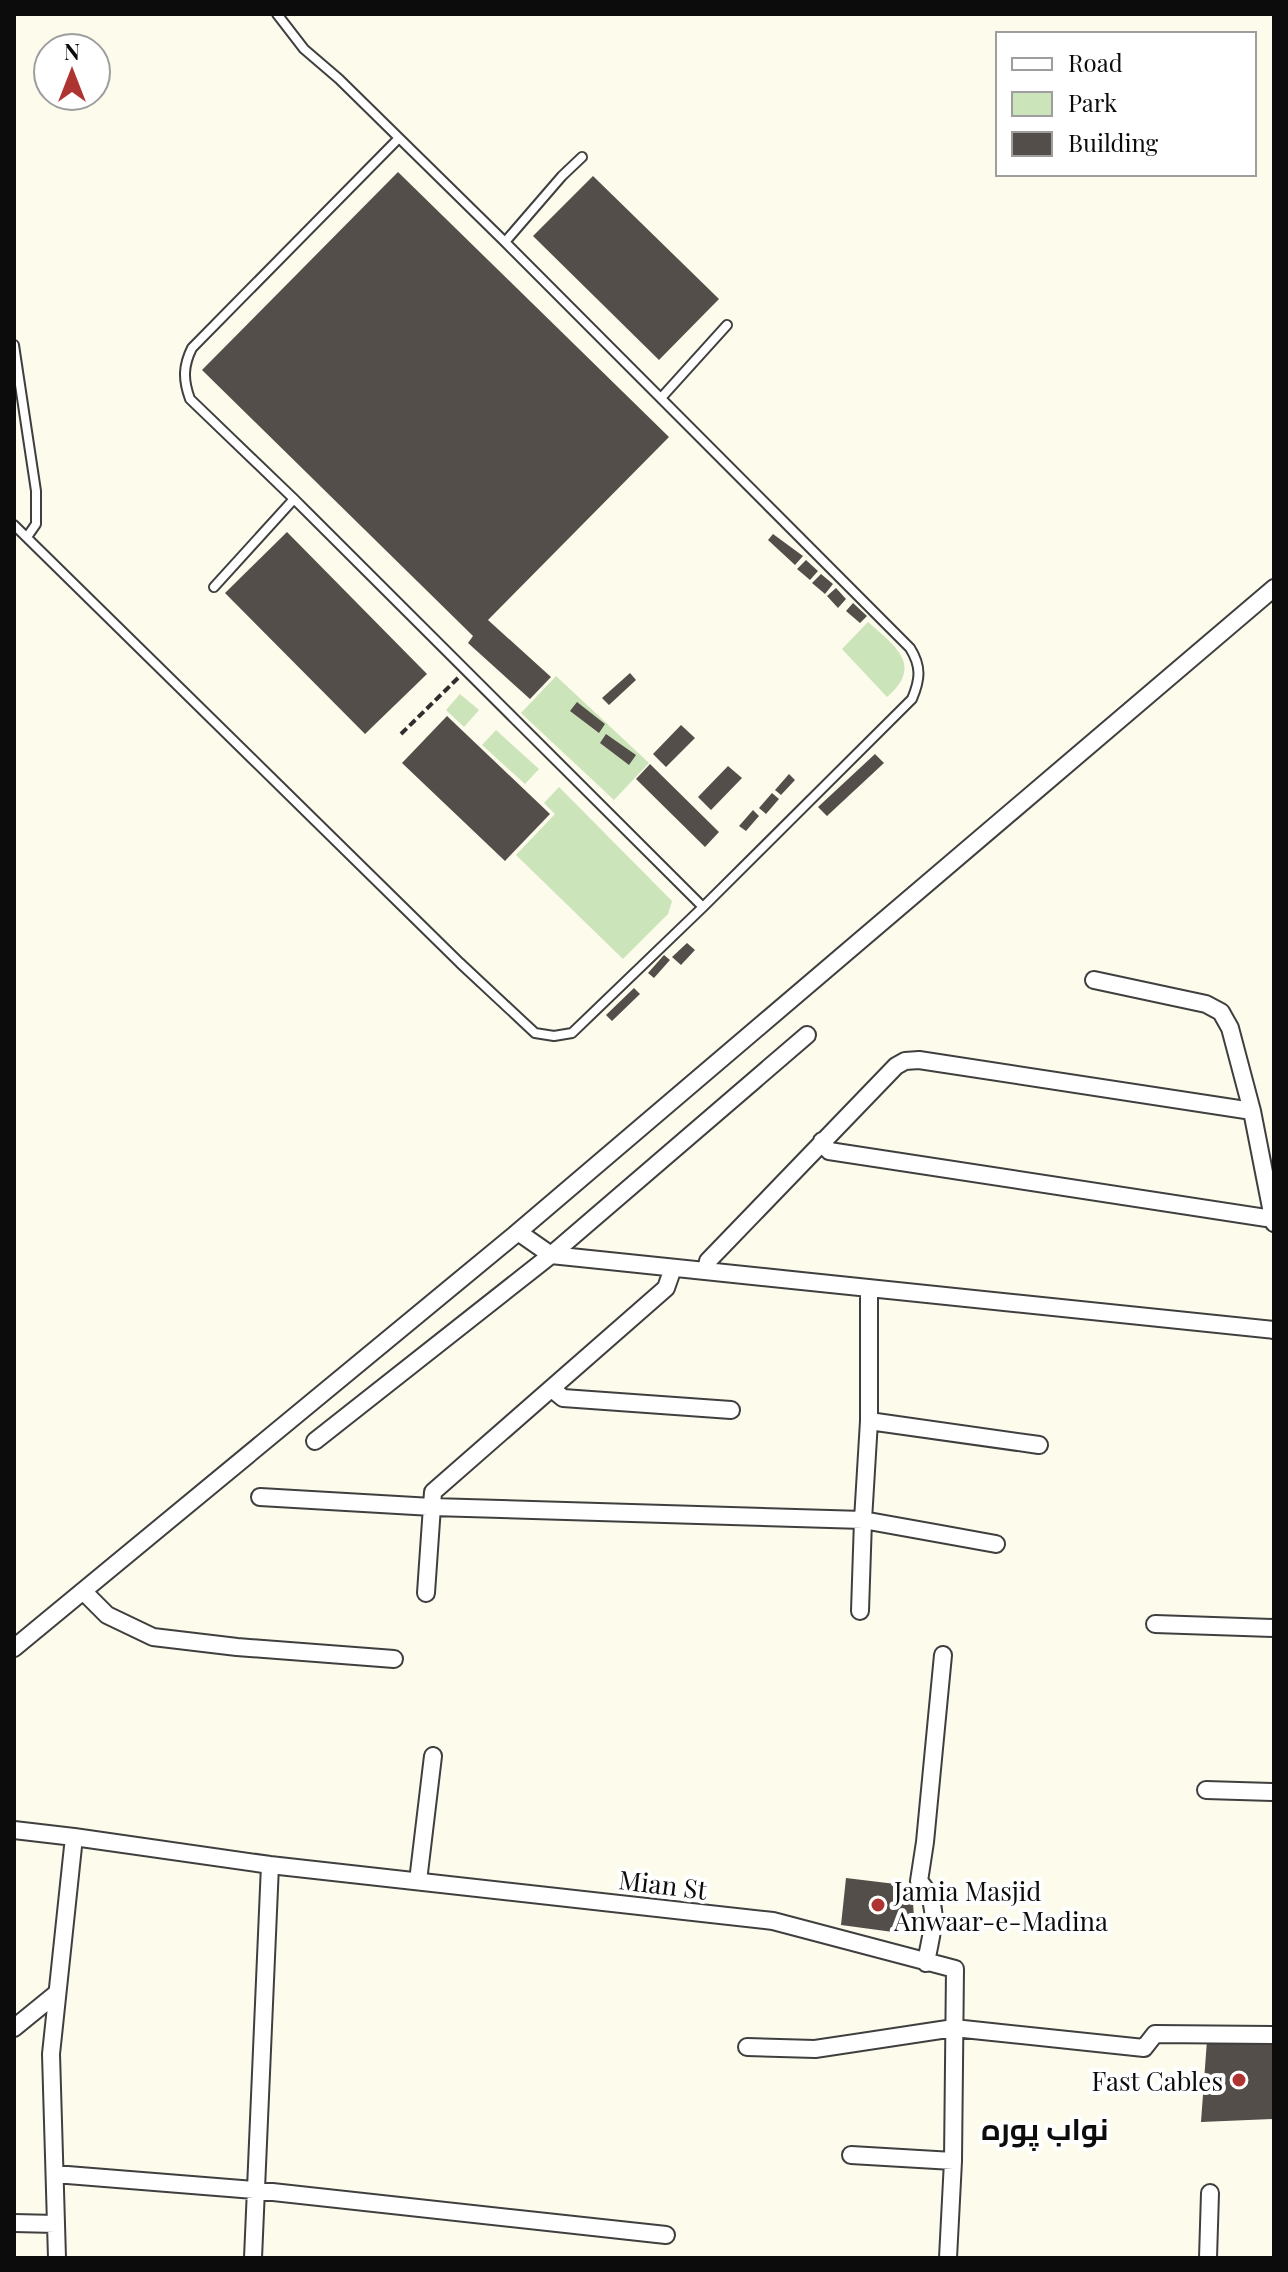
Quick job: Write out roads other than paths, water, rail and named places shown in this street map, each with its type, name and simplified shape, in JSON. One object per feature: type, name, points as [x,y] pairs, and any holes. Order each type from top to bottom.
[{"type":"street","points":[[17,1638],[83,1591],[518,1232],[1274,588]]},
{"type":"street","points":[[822,1141],[829,1151],[1274,1221],[1252,1111],[1230,1028],[1221,1012],[1206,1004],[1094,980]]},
{"type":"street","points":[[315,1441],[551,1255],[807,1035]]},
{"type":"street","points":[[706,1271],[708,1261],[822,1141],[896,1066],[912,1060],[1252,1111]]},
{"type":"street","points":[[518,1232],[551,1255],[1274,1330]]},
{"type":"street","points":[[426,1593],[433,1492],[666,1288],[673,1268]]},
{"type":"street","points":[[860,1611],[869,1421],[869,1288]]},
{"type":"street","points":[[552,1389],[563,1398],[731,1410]]},
{"type":"street","points":[[869,1421],[1039,1445]]},
{"type":"street","points":[[260,1497],[432,1507],[863,1520],[996,1544]]},
{"type":"street","points":[[83,1591],[107,1615],[153,1637],[394,1659]]},
{"type":"street","points":[[1155,1624],[1274,1628]]},
{"type":"street","points":[[926,1963],[935,1906],[919,1881],[943,1655]]},
{"type":"street","points":[[418,1881],[433,1756]]},
{"type":"street","points":[[1206,1790],[1274,1792]]},
{"type":"street","name":"Mian St","points":[[14,1830],[270,1865],[773,1921],[955,1969],[953,2161],[948,2258]]},
{"type":"street","points":[[57,2258],[51,2054],[74,1837]]},
{"type":"street","points":[[253,2258],[270,1865]]},
{"type":"street","points":[[14,2028],[57,1993]]},
{"type":"street","points":[[747,2047],[815,2049],[954,2028],[1144,2048],[1155,2034],[1274,2035]]},
{"type":"street","points":[[851,2155],[953,2161]]},
{"type":"street","points":[[55,2174],[254,2190],[666,2235]]},
{"type":"street","points":[[1208,2258],[1210,2193]]},
{"type":"street","points":[[14,2223],[56,2224]]},
{"type":"lane","points":[[14,525],[535,1033],[554,1036],[572,1033],[912,699],[919,684],[920,672],[910,648],[505,242],[339,79],[304,49],[277,14]]},
{"type":"lane","points":[[399,138],[207,330],[186,360],[184,384],[190,399],[703,907]]},
{"type":"lane","points":[[505,242],[582,157]]},
{"type":"lane","points":[[661,398],[727,325]]},
{"type":"lane","points":[[14,345],[36,491],[36,524],[27,537]]},
{"type":"lane","points":[[214,587],[294,499]]},
{"type":"place","name":"Jamia Masjid Anwaar-e-Madina","points":[[878,1905]]},
{"type":"place","name":"Fast Cables","points":[[1239,2080]]},
{"type":"district","name":"نواب پورہ","points":[[1045,2128]]}]
